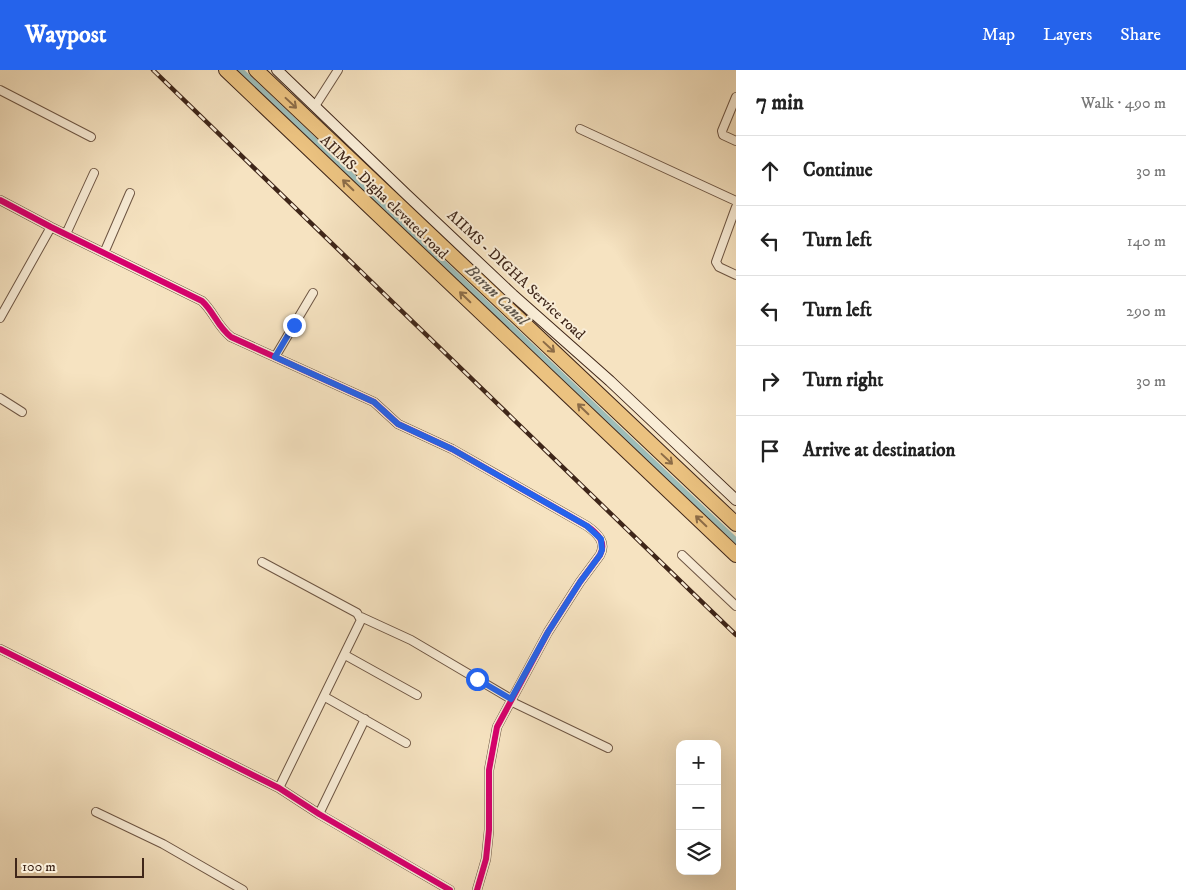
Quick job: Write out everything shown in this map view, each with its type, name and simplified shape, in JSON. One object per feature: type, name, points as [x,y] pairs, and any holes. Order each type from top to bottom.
[{"type":"highway","name":"AIIMS- Digha elevated road","points":[[226,70],[736,555]]},
{"type":"highway","name":"AIIMS- Digha elevated road","points":[[256,70],[736,524]]},
{"type":"main road","name":"AIIMS - DIGHA Service road","points":[[277,70],[513,295],[610,382],[736,500]]},
{"type":"street","points":[[315,106],[338,70]]},
{"type":"street","points":[[0,90],[91,137]]},
{"type":"street","points":[[736,96],[722,132],[723,135],[736,141]]},
{"type":"street","points":[[580,129],[736,201]]},
{"type":"street","points":[[66,234],[94,173]]},
{"type":"street","points":[[104,253],[130,193]]},
{"type":"street","points":[[0,200],[202,301],[220,327],[241,342],[374,402],[398,424],[466,457],[587,526],[601,539],[602,550],[600,555],[548,632],[497,728],[489,770],[489,830],[486,859],[478,890]]},
{"type":"street","points":[[736,207],[732,230],[716,264],[736,275]]},
{"type":"street","points":[[0,318],[51,227]]},
{"type":"street","points":[[275,357],[313,293]]},
{"type":"street","points":[[0,398],[22,412]]},
{"type":"street","points":[[682,555],[736,606]]},
{"type":"street","points":[[262,562],[357,613],[361,617],[405,637],[511,700],[608,748]]},
{"type":"street","points":[[279,788],[361,623],[361,617]]},
{"type":"street","points":[[0,649],[279,788],[319,814],[450,890]]},
{"type":"street","points":[[345,656],[417,694]]},
{"type":"street","points":[[325,696],[406,743]]},
{"type":"street","points":[[319,814],[365,719]]},
{"type":"street","points":[[96,812],[163,844],[243,890]]},
{"type":"waterway","name":"Barun Canal","points":[[238,70],[736,543]]},
{"type":"railway","points":[[153,70],[736,635]]},
{"type":"cycle path","points":[[0,200],[202,301],[231,337],[374,402],[398,424],[452,449],[587,526],[600,538],[602,542],[600,555],[548,632],[497,727],[489,770],[489,830],[486,859],[477,890]]},
{"type":"cycle path","points":[[0,649],[279,788],[319,814],[450,890]]},
{"type":"route","points":[[294,325],[275,357],[374,402],[394,422],[452,449],[587,526],[598,534],[601,539],[602,550],[600,555],[548,632],[511,699],[477,679]]}]
